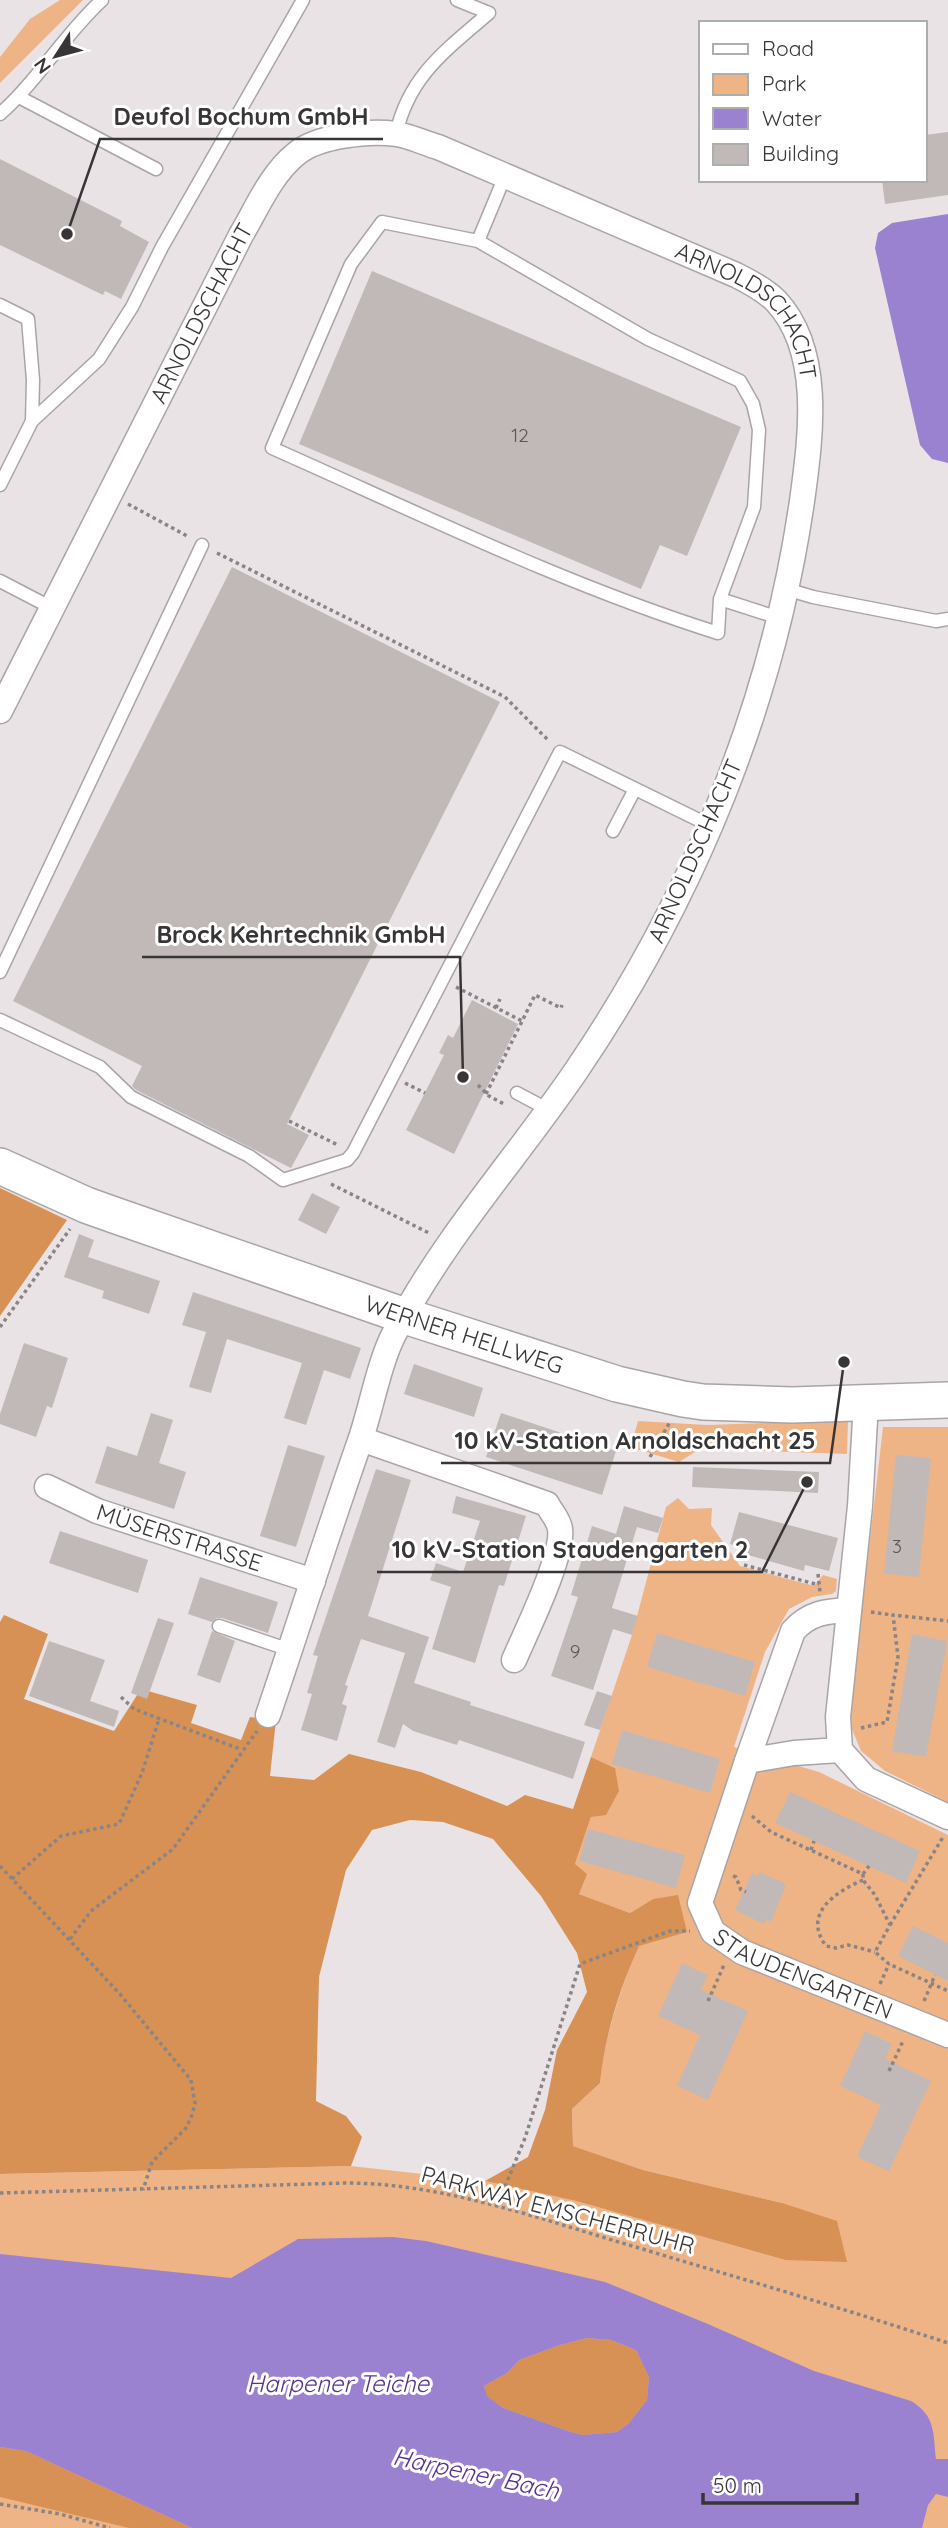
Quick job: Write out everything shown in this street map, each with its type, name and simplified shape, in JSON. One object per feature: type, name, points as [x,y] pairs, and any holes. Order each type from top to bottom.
[{"type":"main road","name":"WERNER HELLWEG","points":[[0,1166],[86,1205],[405,1316],[617,1384],[704,1402],[792,1405],[948,1400]]},
{"type":"street","name":"ARNOLDSCHACHT","points":[[0,710],[219,277],[281,168],[297,152],[319,141],[366,134],[396,134],[438,147],[736,275],[757,286],[776,302],[791,324],[802,351],[808,380],[805,475],[786,589],[743,745],[711,826],[658,938],[610,1018],[549,1110],[447,1245],[405,1316]]},
{"type":"street","points":[[268,1715],[392,1338],[405,1316]]},
{"type":"street","points":[[866,1403],[860,1506],[839,1742],[866,1779],[948,1817]]},
{"type":"street","points":[[360,1439],[547,1504],[559,1525],[561,1541],[538,1605],[514,1660]]},
{"type":"street","name":"MÜSERSTRASSE","points":[[47,1488],[97,1511],[313,1581]]},
{"type":"street","name":"STAUDENGARTEN","points":[[849,1610],[823,1612],[803,1620],[793,1631],[700,1903],[723,1939],[948,2035]]},
{"type":"street","points":[[747,1761],[839,1742]]},
{"type":"lane","points":[[0,114],[19,97],[80,20],[102,0]]},
{"type":"lane","points":[[0,485],[32,421],[99,359],[132,307],[162,247],[303,0]]},
{"type":"lane","points":[[396,134],[401,113],[433,60],[489,13],[457,0]]},
{"type":"lane","points":[[19,97],[156,169]]},
{"type":"lane","points":[[478,241],[505,176]]},
{"type":"lane","points":[[382,222],[478,241],[648,339],[740,381],[753,404],[759,430],[754,507],[720,599],[718,633],[648,611],[272,448],[351,264],[382,222]]},
{"type":"lane","points":[[0,305],[28,319],[33,380],[32,421]]},
{"type":"lane","points":[[0,972],[202,545]]},
{"type":"lane","points":[[0,581],[52,608]]},
{"type":"lane","points":[[786,589],[813,597],[936,621],[948,619]]},
{"type":"lane","points":[[720,599],[779,618]]},
{"type":"lane","points":[[0,1020],[100,1067],[131,1097],[249,1156],[283,1180],[347,1160],[353,1153],[560,752],[711,826]]},
{"type":"lane","points":[[613,831],[635,789]]},
{"type":"lane","points":[[517,1093],[549,1110]]},
{"type":"lane","points":[[219,1626],[290,1650]]},
{"type":"path","points":[[129,504],[202,545],[505,697],[560,752]]},
{"type":"path","points":[[443,981],[522,1021]]},
{"type":"path","points":[[486,1094],[535,995],[561,1007],[562,1005]]},
{"type":"path","points":[[496,1008],[500,999]]},
{"type":"path","points":[[289,1121],[353,1153]]},
{"type":"path","points":[[331,1184],[447,1245]]},
{"type":"path","points":[[0,1327],[86,1205]]},
{"type":"path","points":[[650,1457],[683,1399]]},
{"type":"path","points":[[744,1564],[819,1585]]},
{"type":"path","points":[[839,1742],[887,1722],[898,1657],[893,1615],[948,1621]]},
{"type":"path","points":[[121,1697],[134,1709],[240,1749]]},
{"type":"path","points":[[69,1939],[91,1911],[173,1849],[268,1715]]},
{"type":"path","points":[[12,1879],[61,1836],[119,1824],[142,1773],[159,1719]]},
{"type":"path","points":[[732,1807],[758,1819],[771,1832],[863,1874]]},
{"type":"path","points":[[876,1952],[948,1829]]},
{"type":"path","points":[[811,1850],[814,1841]]},
{"type":"path","points":[[0,1866],[119,1993],[191,2080],[195,2103],[192,2115],[186,2127],[152,2162],[143,2190]]},
{"type":"path","points":[[869,1866],[863,1874],[863,1880],[876,1895],[890,1925]]},
{"type":"path","points":[[863,1880],[842,1889],[824,1908],[817,1924],[817,1935],[826,1946],[836,1948],[848,1945],[876,1952],[889,1964],[948,1991]]},
{"type":"path","points":[[497,2206],[525,2138],[580,1964],[670,1931],[723,1939],[708,2001]]},
{"type":"path","points":[[889,2071],[936,1975]]},
{"type":"path","name":"PARKWAY EMSCHERRUHR","points":[[0,2193],[380,2183],[412,2188],[497,2206],[804,2297],[948,2343]]},
{"type":"path","points":[[0,2504],[60,2514],[110,2528]]},
{"type":"green space","points":[[60,0],[83,0],[0,83],[0,57],[30,19]]},
{"type":"green space","points":[[848,1420],[847,1454],[700,1449],[679,1462],[636,1449],[632,1443],[638,1421],[707,1425]]},
{"type":"green space","points":[[883,1427],[948,1427],[948,1802],[885,1771],[861,1751],[849,1722]]},
{"type":"green space","points":[[678,1498],[689,1509],[712,1508],[711,1525],[740,1566],[814,1586],[823,1575],[837,1579],[836,1591],[832,1594],[812,1597],[789,1609],[765,1652],[734,1747],[819,1772],[948,1835],[948,2528],[0,2528],[0,2174],[351,2166],[485,2181],[576,2201],[785,2260],[782,2203],[643,2170],[573,2146],[572,2109],[600,2083],[614,2012],[653,1899],[630,1913],[579,1894],[575,1864],[591,1817],[615,1768],[591,1757],[632,1635],[666,1507]]},
{"type":"shaded area","points":[[0,1188],[67,1220],[0,1316]]},
{"type":"shaded area","points":[[4,1615],[48,1634],[24,1699],[114,1731],[141,1689],[197,1705],[191,1723],[241,1740],[250,1717],[276,1720],[270,1776],[314,1780],[349,1754],[421,1772],[507,1806],[525,1795],[573,1809],[591,1757],[615,1768],[619,1791],[606,1815],[591,1817],[575,1864],[587,1874],[579,1894],[630,1913],[653,1899],[678,1895],[687,1932],[639,1946],[614,2013],[600,2083],[572,2109],[573,2146],[643,2170],[782,2203],[837,2221],[847,2262],[785,2260],[576,2201],[485,2181],[528,2157],[545,2110],[557,2050],[587,1992],[577,1953],[541,1896],[493,1839],[443,1822],[410,1820],[372,1830],[346,1870],[319,1977],[316,2101],[346,2116],[362,2137],[351,2166],[0,2174],[0,1622]]},
{"type":"shaded area","points":[[587,2338],[611,2340],[636,2350],[649,2377],[647,2400],[629,2423],[617,2432],[583,2435],[571,2432],[503,2408],[486,2396],[484,2386],[507,2373],[519,2360]]},
{"type":"shaded area","points":[[0,2447],[26,2451],[192,2528],[129,2528],[0,2497]]},
{"type":"water","points":[[948,214],[948,463],[932,459],[920,445],[875,248],[878,233],[892,223]]},
{"type":"water","name":"Harpener Teiche","points":[[393,2237],[426,2241],[605,2282],[814,2371],[911,2401],[929,2419],[936,2459],[948,2459],[948,2497],[936,2494],[928,2505],[922,2528],[192,2528],[26,2451],[0,2447],[0,2254],[231,2278],[298,2239]],"holes":[[[587,2338],[611,2340],[636,2350],[649,2377],[647,2400],[629,2423],[617,2432],[583,2435],[571,2432],[503,2408],[487,2396],[484,2386],[507,2373],[519,2360]]]},
{"type":"building","points":[[948,132],[948,195],[885,204],[882,182],[927,182],[927,135]]},
{"type":"building","points":[[0,159],[122,221],[120,226],[149,242],[121,299],[105,291],[103,295],[0,245]]},
{"type":"building","points":[[372,271],[741,427],[687,556],[660,545],[641,589],[299,444]]},
{"type":"building","points":[[232,567],[500,702],[287,1124],[309,1135],[291,1168],[136,1090],[132,1086],[142,1066],[13,1001]]},
{"type":"building","points":[[472,1000],[518,1024],[454,1154],[406,1130],[444,1055],[439,1053],[448,1035],[453,1038]]},
{"type":"building","points":[[312,1193],[340,1207],[326,1234],[298,1220]]},
{"type":"building","points":[[79,1234],[94,1240],[88,1257],[160,1281],[149,1314],[102,1298],[104,1291],[64,1277]]},
{"type":"building","points":[[193,1292],[361,1348],[350,1379],[324,1370],[306,1425],[284,1418],[302,1363],[227,1339],[211,1393],[189,1387],[206,1332],[182,1325]]},
{"type":"building","points":[[24,1343],[68,1358],[52,1408],[47,1406],[36,1437],[0,1424],[0,1414]]},
{"type":"building","points":[[414,1364],[483,1388],[474,1417],[404,1394]]},
{"type":"building","points":[[151,1413],[173,1420],[159,1463],[186,1472],[174,1509],[95,1483],[107,1446],[137,1456]]},
{"type":"building","points":[[501,1413],[616,1451],[602,1495],[486,1457]]},
{"type":"building","points":[[288,1445],[325,1456],[296,1547],[260,1536]]},
{"type":"building","points":[[896,1455],[931,1458],[919,1577],[884,1573]]},
{"type":"building","points":[[693,1467],[819,1472],[818,1493],[692,1487]]},
{"type":"building","points":[[376,1469],[411,1480],[368,1616],[429,1637],[414,1683],[471,1702],[470,1705],[585,1742],[573,1779],[459,1740],[457,1745],[413,1731],[403,1724],[395,1748],[377,1742],[405,1653],[361,1639],[345,1685],[348,1686],[342,1704],[347,1706],[337,1741],[301,1730],[312,1694],[307,1693],[318,1656],[313,1655]]},
{"type":"building","points":[[456,1496],[526,1516],[504,1586],[499,1585],[475,1663],[432,1649],[451,1587],[430,1580],[436,1563],[463,1572],[480,1521],[452,1513]]},
{"type":"building","points":[[624,1506],[663,1518],[658,1533],[637,1527],[612,1608],[638,1616],[632,1635],[613,1629],[593,1690],[551,1676],[578,1597],[571,1595],[592,1526],[616,1534]]},
{"type":"building","points":[[739,1512],[838,1538],[829,1571],[805,1565],[804,1571],[741,1553],[742,1548],[730,1544]]},
{"type":"building","points":[[60,1531],[148,1560],[138,1593],[49,1563]]},
{"type":"building","points":[[200,1577],[278,1602],[268,1633],[222,1618],[212,1622],[188,1614]]},
{"type":"building","points":[[158,1618],[174,1623],[147,1699],[131,1693]]},
{"type":"building","points":[[212,1631],[235,1641],[220,1683],[197,1675]]},
{"type":"building","points":[[657,1633],[755,1662],[745,1696],[647,1667]]},
{"type":"building","points":[[912,1634],[947,1641],[926,1757],[892,1751]]},
{"type":"building","points":[[49,1641],[105,1660],[90,1701],[119,1711],[114,1727],[29,1696]]},
{"type":"building","points":[[597,1691],[612,1696],[600,1730],[584,1725]]},
{"type":"building","points":[[622,1730],[720,1759],[710,1793],[612,1764]]},
{"type":"building","points":[[790,1792],[920,1851],[906,1883],[775,1823]]},
{"type":"building","points":[[588,1829],[685,1855],[676,1888],[579,1861]]},
{"type":"building","points":[[760,1872],[786,1884],[771,1922],[766,1919],[764,1924],[735,1910],[752,1873],[758,1876]]},
{"type":"building","points":[[913,1926],[948,1943],[948,1981],[898,1956]]},
{"type":"building","points":[[682,1963],[708,1975],[701,1990],[748,2011],[708,2100],[677,2086],[700,2035],[658,2016]]},
{"type":"building","points":[[865,2031],[892,2044],[885,2059],[931,2081],[889,2171],[857,2157],[881,2105],[840,2086]]},
{"type":"place","name":"Deufol Bochum GmbH","points":[[67,234]]},
{"type":"place","name":"Brock Kehrtechnik GmbH","points":[[463,1077]]},
{"type":"place","name":"10 kV-Station Arnoldschacht 25","points":[[844,1362]]},
{"type":"place","name":"10 kV-Station Staudengarten 2","points":[[807,1482]]},
{"type":"water label","name":"Harpener Bach","points":[[476,2474]]}]
